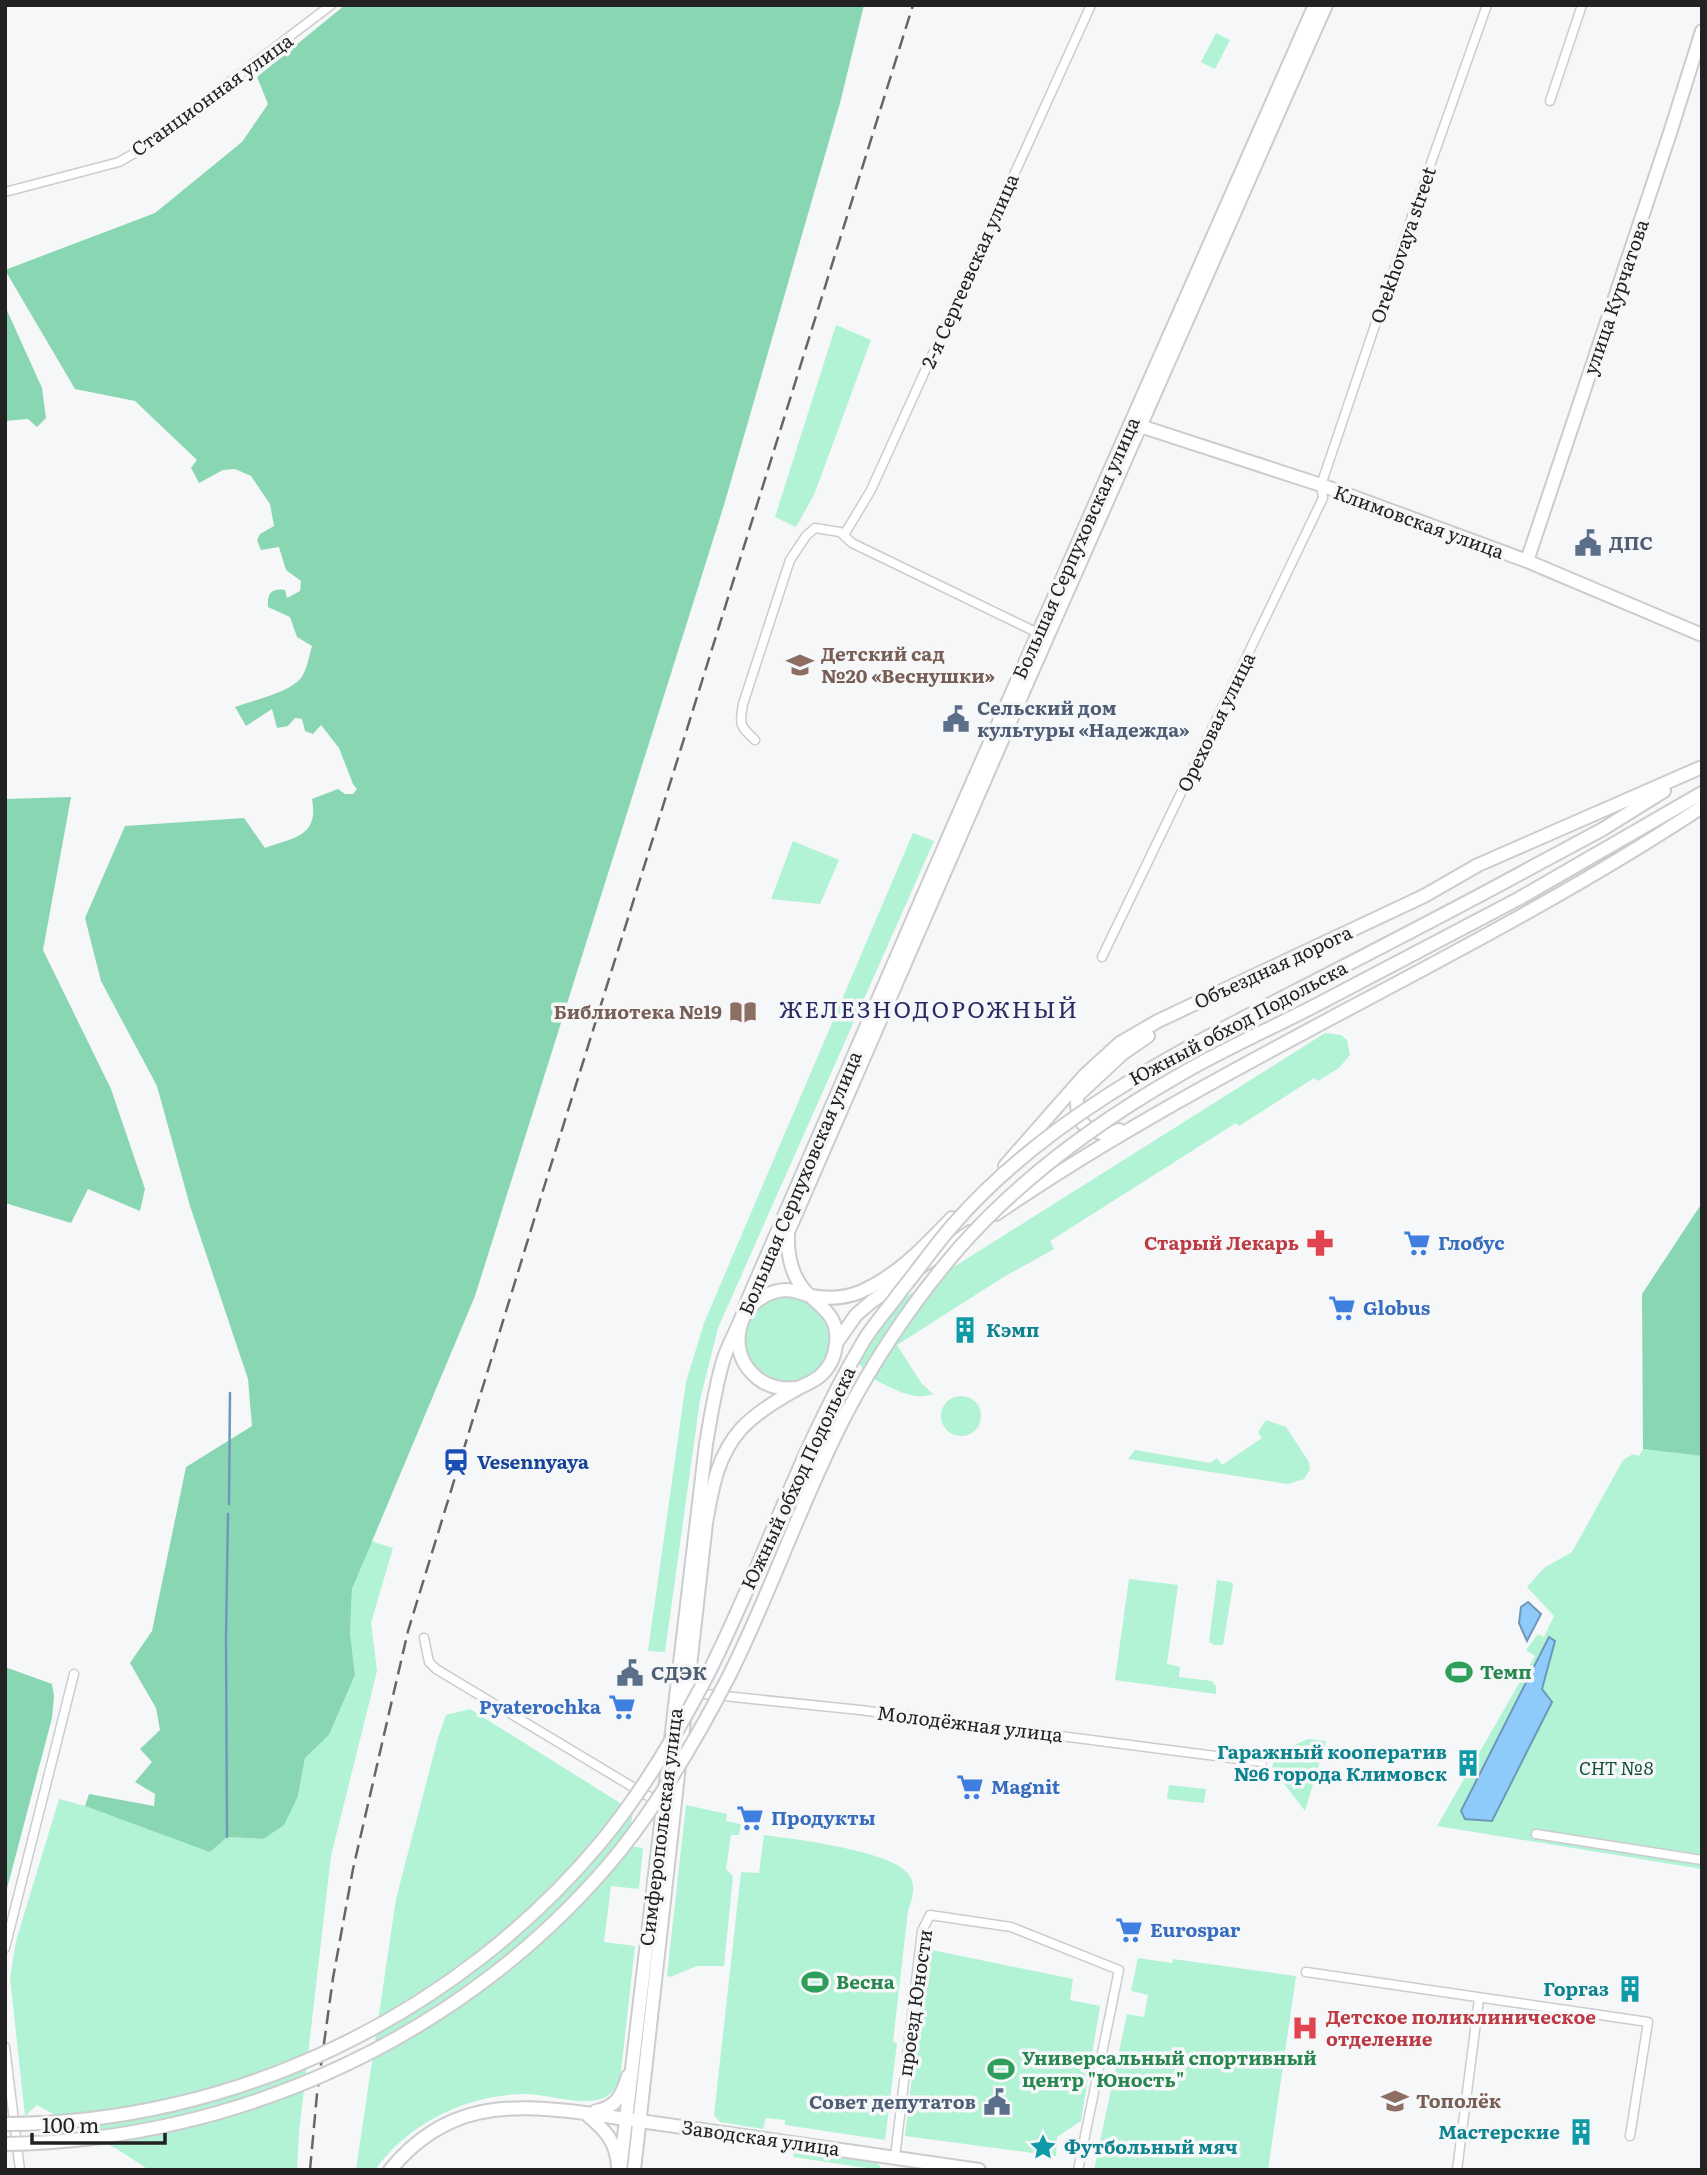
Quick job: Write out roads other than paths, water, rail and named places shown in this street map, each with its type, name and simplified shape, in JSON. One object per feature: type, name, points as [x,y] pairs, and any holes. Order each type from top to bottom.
[{"type":"main road","name":"Большая Серпуховская улица","points":[[741,1323],[746,1304],[792,1196],[1043,635],[1315,5]]},
{"type":"main road","name":"Большая Серпуховская улица","points":[[1135,425],[1326,5]]},
{"type":"main road","name":"улица Курчатова","points":[[1527,561],[1702,31]]},
{"type":"main road","name":"Климовская улица","points":[[1135,425],[1321,485],[1527,561],[1702,635]]},
{"type":"main road","name":"Большая Серпуховская улица","points":[[809,1295],[790,1263],[788,1232],[1043,635]]},
{"type":"main road","name":"Южный обход Подольска","points":[[5,2124],[40,2124],[103,2118],[159,2108],[213,2095],[274,2075],[387,2021],[483,1956],[532,1913],[604,1839],[664,1754],[708,1673],[828,1405],[866,1337],[954,1224],[1010,1168],[1076,1115],[1168,1057],[1536,865],[1602,829],[1701,768]]},
{"type":"main road","name":"Объездная дорога","points":[[809,1295],[842,1298],[858,1293],[881,1282],[910,1261],[1015,1156],[1084,1076],[1120,1043],[1198,1001],[1424,896],[1478,865],[1701,768]]},
{"type":"main road","name":"Южный обход Подольска","points":[[5,2144],[94,2138],[165,2127],[223,2113],[335,2071],[400,2037],[495,1972],[547,1928],[612,1860],[682,1762],[730,1675],[844,1418],[869,1373],[919,1299],[958,1250],[996,1209],[1038,1171],[1109,1118],[1179,1075],[1547,882],[1702,793]]},
{"type":"main road","points":[[836,1343],[833,1320],[827,1310],[809,1295],[786,1290],[764,1296],[746,1312],[738,1336],[743,1362],[751,1373],[773,1387],[800,1387],[821,1376],[829,1366],[836,1343],[856,1315],[904,1277],[1036,1187],[1217,1078],[1467,947],[1567,890],[1702,807]]},
{"type":"main road","points":[[1170,1106],[1108,1135],[1086,1128],[1079,1120],[1077,1096],[1122,1054],[1198,1001]]},
{"type":"main road","name":"Симферопольская улица","points":[[634,2170],[706,1444],[723,1363],[728,1346],[741,1323]]},
{"type":"main road","name":"Симферопольская улица","points":[[619,2170],[665,1801],[713,1480],[724,1453],[740,1431],[755,1415],[800,1387]]},
{"type":"main road","points":[[585,2113],[608,2109],[617,2099],[623,2091],[634,2053]]},
{"type":"main road","name":"Заводская улица","points":[[390,2170],[402,2155],[430,2134],[454,2121],[480,2112],[511,2107],[585,2113],[890,2161],[979,2170]]},
{"type":"main road","points":[[585,2113],[608,2133],[618,2153],[619,2170]]},
{"type":"street","name":"Станционная улица","points":[[5,192],[119,162],[141,150],[331,5]]},
{"type":"street","name":"2-я Сергеевская улица","points":[[844,535],[871,490],[1091,5]]},
{"type":"street","name":"Orekhovaya street","points":[[1321,485],[1487,5]]},
{"type":"street","points":[[1550,101],[1582,5]]},
{"type":"street","name":"Ореховая улица","points":[[1102,957],[1323,498],[1321,485]]},
{"type":"street","points":[[755,740],[743,728],[741,716],[790,560],[806,536],[816,528],[826,528],[844,535],[852,543],[1043,635]]},
{"type":"street","points":[[425,1638],[429,1662],[436,1669],[646,1795],[665,1801]]},
{"type":"street","points":[[5,1948],[74,1674]]},
{"type":"street","name":"Молодёжная улица","points":[[682,1692],[860,1710],[1262,1762]]},
{"type":"street","points":[[1536,1834],[1702,1860]]},
{"type":"street","name":"проезд Юности","points":[[890,2161],[922,1931],[930,1915],[1011,1927],[1119,1970],[1078,2170]]},
{"type":"street","points":[[1306,1972],[1648,2022],[1630,2136]]},
{"type":"street","points":[[1457,2170],[1479,1999]]},
{"type":"street","points":[[5,2047],[20,2170]]},
{"type":"water","points":[[1528,1602],[1541,1614],[1527,1641],[1519,1623],[1521,1607]]},
{"type":"water","points":[[1549,1637],[1555,1641],[1542,1689],[1552,1702],[1492,1821],[1465,1819],[1461,1811]]},
{"type":"waterway","points":[[229,1504],[230,1393]]},
{"type":"waterway","points":[[227,1837],[228,1514]]},
{"type":"railway","points":[[310,2170],[333,1978],[353,1869],[408,1631],[913,5]]},
{"type":"place","name":"ДПС","points":[[1588,543]]},
{"type":"place","name":"Детский сад №20 «Веснушки»","points":[[800,665]]},
{"type":"place","name":"Сельский дом культуры «Надежда»","points":[[956,719]]},
{"type":"place","name":"Библиотека №19","points":[[743,1012]]},
{"type":"place","name":"Старый Лекарь","points":[[1320,1243]]},
{"type":"place","name":"Глобус","points":[[1417,1243]]},
{"type":"place","name":"Globus","points":[[1342,1308]]},
{"type":"place","name":"Кэмп","points":[[965,1330]]},
{"type":"place","name":"Vesennyaya","points":[[456,1462]]},
{"type":"place","name":"Темп","points":[[1459,1672]]},
{"type":"place","name":"СДЭК","points":[[630,1673]]},
{"type":"place","name":"Pyaterochka","points":[[622,1707]]},
{"type":"place","name":"Гаражный кооператив №6 города Климовск","points":[[1468,1763]]},
{"type":"place","name":"Magnit","points":[[970,1787]]},
{"type":"place","name":"Продукты","points":[[750,1818]]},
{"type":"place","name":"Eurospar","points":[[1129,1930]]},
{"type":"place","name":"Весна","points":[[815,1982]]},
{"type":"place","name":"Горгаз","points":[[1630,1989]]},
{"type":"place","name":"Детское поликлиническое отделение","points":[[1305,2028]]},
{"type":"place","name":"Универсальный спортивный центр \"Юность\"","points":[[1001,2069]]},
{"type":"place","name":"Тополёк","points":[[1395,2101]]},
{"type":"place","name":"Совет депутатов","points":[[997,2102]]},
{"type":"place","name":"Мастерские","points":[[1581,2132]]},
{"type":"place","name":"Футбольный мяч","points":[[1043,2147]]},
{"type":"district","name":"ЖЕЛЕЗНОДОРОЖНЫЙ","points":[[929,1010]]},
{"type":"park label","name":"СНТ №8","points":[[1616,1768]]}]
